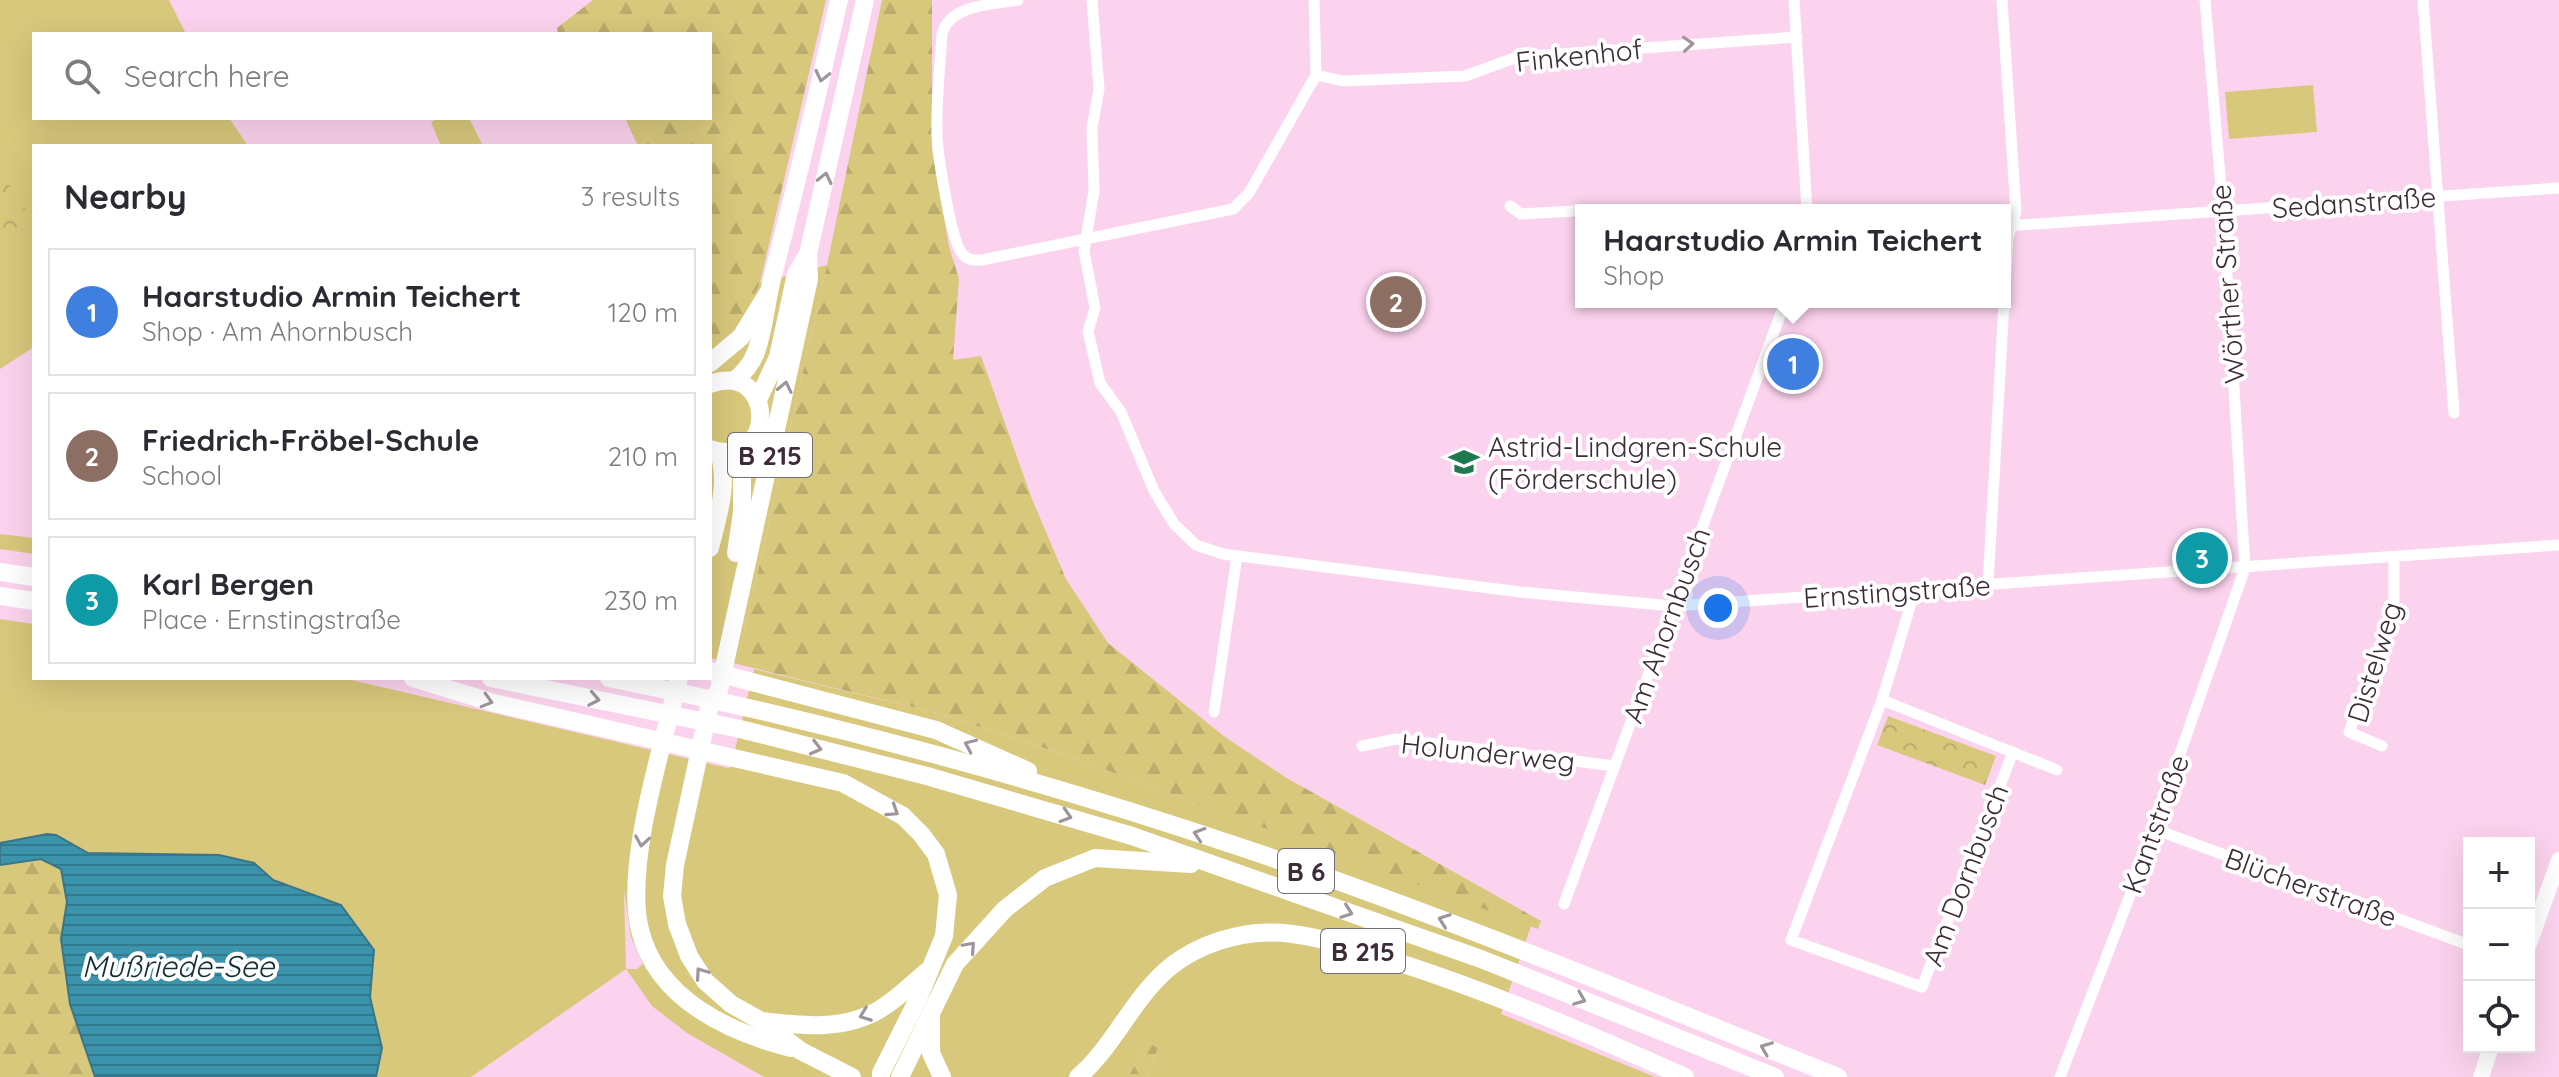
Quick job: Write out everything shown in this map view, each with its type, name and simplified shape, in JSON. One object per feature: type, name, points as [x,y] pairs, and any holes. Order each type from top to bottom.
[{"type":"main road","points":[[712,383],[734,381],[747,370],[756,354],[839,0]]},
{"type":"main road","name":"B 215","points":[[709,707],[719,690],[809,279],[808,254],[865,0]]},
{"type":"main road","name":"B 215","points":[[758,400],[778,357],[796,274],[808,254]]},
{"type":"main road","points":[[712,361],[741,337],[768,293]]},
{"type":"main road","name":"B 215","points":[[714,451],[731,452],[742,448],[758,433],[761,411],[758,400],[752,392],[734,381]]},
{"type":"main road","name":"B 215","points":[[712,678],[740,534],[742,448]]},
{"type":"main road","name":"B 215","points":[[712,539],[724,488],[724,469],[714,451]]},
{"type":"main road","points":[[0,572],[32,577]]},
{"type":"main road","points":[[0,596],[32,601]]},
{"type":"main road","points":[[712,671],[936,730],[1093,800]]},
{"type":"main road","points":[[419,680],[494,703],[843,783],[903,816],[936,854],[948,895],[944,936],[881,1077]]},
{"type":"main road","name":"B 6","points":[[501,680],[740,729],[927,776],[1132,836],[1481,959],[1775,1077]]},
{"type":"main road","name":"B 6","points":[[620,680],[921,750],[1093,800],[1245,849],[1482,934],[1838,1077]]},
{"type":"main road","name":"B 215","points":[[679,680],[642,835],[636,883],[639,928],[647,951],[662,976],[702,1012],[753,1038],[801,1051]]},
{"type":"main road","name":"B 215","points":[[712,680],[709,707],[675,865],[672,896],[677,924],[689,956],[705,981],[731,1004],[761,1021],[801,1051],[852,1077]]},
{"type":"main road","points":[[900,1077],[955,964],[1005,909],[1045,878],[1095,858],[1221,867]]},
{"type":"main road","points":[[2535,927],[2559,860]]},
{"type":"main road","name":"B 215","points":[[1078,1077],[1141,996],[1160,975],[1182,958],[1217,941],[1247,934],[1292,934],[1352,948],[1502,998],[1685,1077]]},
{"type":"main road","points":[[761,1021],[839,1026],[881,1009],[928,971]]},
{"type":"main road","points":[[931,1014],[931,1053],[942,1077]]},
{"type":"main road","points":[[2481,1077],[2489,1053]]},
{"type":"street","points":[[1018,0],[958,12],[945,23],[942,34],[937,135],[958,246],[961,254],[970,260],[1233,209],[1249,193],[1316,75],[1314,0]]},
{"type":"street","name":"Ernstingstraße","points":[[1092,0],[1099,89],[1092,128],[1094,191],[1084,239],[1095,308],[1088,331],[1100,383],[1121,412],[1154,491],[1174,524],[1196,545],[1237,556],[1520,592],[1673,606],[2559,545]]},
{"type":"street","points":[[1794,0],[1807,204]]},
{"type":"street","points":[[2002,0],[2016,212],[2011,221]]},
{"type":"street","name":"Wörther Straße","points":[[2205,0],[2223,211],[2245,568]]},
{"type":"street","points":[[2423,0],[2454,413]]},
{"type":"street","name":"Finkenhof","points":[[1316,75],[1343,81],[1465,76],[1529,56],[1797,37]]},
{"type":"street","name":"Sedanstraße","points":[[2011,226],[2559,188]]},
{"type":"street","points":[[1510,206],[1521,214],[1575,211]]},
{"type":"street","name":"Am Ahornbusch","points":[[1564,904],[1783,308]]},
{"type":"street","points":[[1988,585],[2004,308]]},
{"type":"street","points":[[1214,712],[1237,556]]},
{"type":"street","name":"Distelweg","points":[[2382,746],[2349,732],[2394,609],[2394,557]]},
{"type":"street","name":"Kantstraße","points":[[2060,1077],[2154,829],[2245,568]]},
{"type":"street","name":"Am Dornbusch","points":[[1915,590],[1882,700],[1791,940],[1922,987],[2013,752]]},
{"type":"street","name":"Am Dornbusch","points":[[1882,700],[2057,770]]},
{"type":"street","name":"Holunderweg","points":[[1362,746],[1396,739],[1615,766]]},
{"type":"street","name":"Blücherstraße","points":[[2154,829],[2463,943]]},
{"type":"green space","points":[[0,0],[169,0],[185,32],[32,32],[32,120],[230,120],[247,144],[32,144],[32,348],[0,369]]},
{"type":"green space","points":[[593,0],[826,0],[760,283],[740,325],[712,351],[712,144],[637,144],[626,120],[712,120],[712,32],[558,32],[557,28]]},
{"type":"green space","points":[[882,0],[932,0],[932,150],[949,246],[959,279],[953,360],[981,356],[1032,499],[1066,579],[1108,643],[1225,737],[1285,777],[1541,921],[1538,929],[1071,757],[941,714],[737,664],[827,265]]},
{"type":"green space","points":[[2313,85],[2317,132],[2229,139],[2225,92]]},
{"type":"green space","points":[[470,120],[482,144],[440,144],[431,122]]},
{"type":"green space","points":[[5,178],[32,220],[32,229],[1,246],[0,182]]},
{"type":"green space","points":[[827,265],[737,664],[712,658],[712,351],[740,325],[760,283]]},
{"type":"green space","points":[[0,534],[32,538],[32,554],[0,549]]},
{"type":"green space","points":[[0,619],[32,624],[32,680],[352,680],[728,768],[731,767],[754,669],[941,714],[1071,757],[1531,926],[1501,1014],[1655,1077],[1146,1077],[1158,1048],[1148,1042],[1128,1077],[764,1077],[687,1033],[652,1006],[626,969],[471,1077],[376,1077],[382,1048],[370,997],[374,950],[341,905],[273,880],[254,863],[158,853],[88,853],[56,835],[0,843]],"holes":[[[624,890],[631,937],[643,964],[637,969],[626,969]]]},
{"type":"green space","points":[[1888,716],[1996,756],[1985,785],[1877,745]]},
{"type":"green space","points":[[41,859],[62,869],[67,902],[61,939],[70,1004],[94,1077],[0,1077],[0,864]]},
{"type":"green space","points":[[1148,1042],[1158,1048],[1146,1077],[1128,1077]]},
{"type":"water","name":"Mußriede-See","points":[[56,835],[88,853],[219,855],[254,863],[273,880],[341,905],[374,950],[370,997],[382,1048],[376,1077],[95,1077],[70,1004],[61,939],[67,902],[61,869],[41,859],[0,865],[0,843]]},
{"type":"place","name":"Friedrich-Fröbel-Schule","points":[[1396,302]]},
{"type":"place","name":"Haarstudio Armin Teichert","points":[[1793,364]]},
{"type":"place","name":"Astrid-Lindgren-Schule (Förderschule)","points":[[1464,462]]},
{"type":"place","name":"Karl Bergen","points":[[2202,558]]}]
